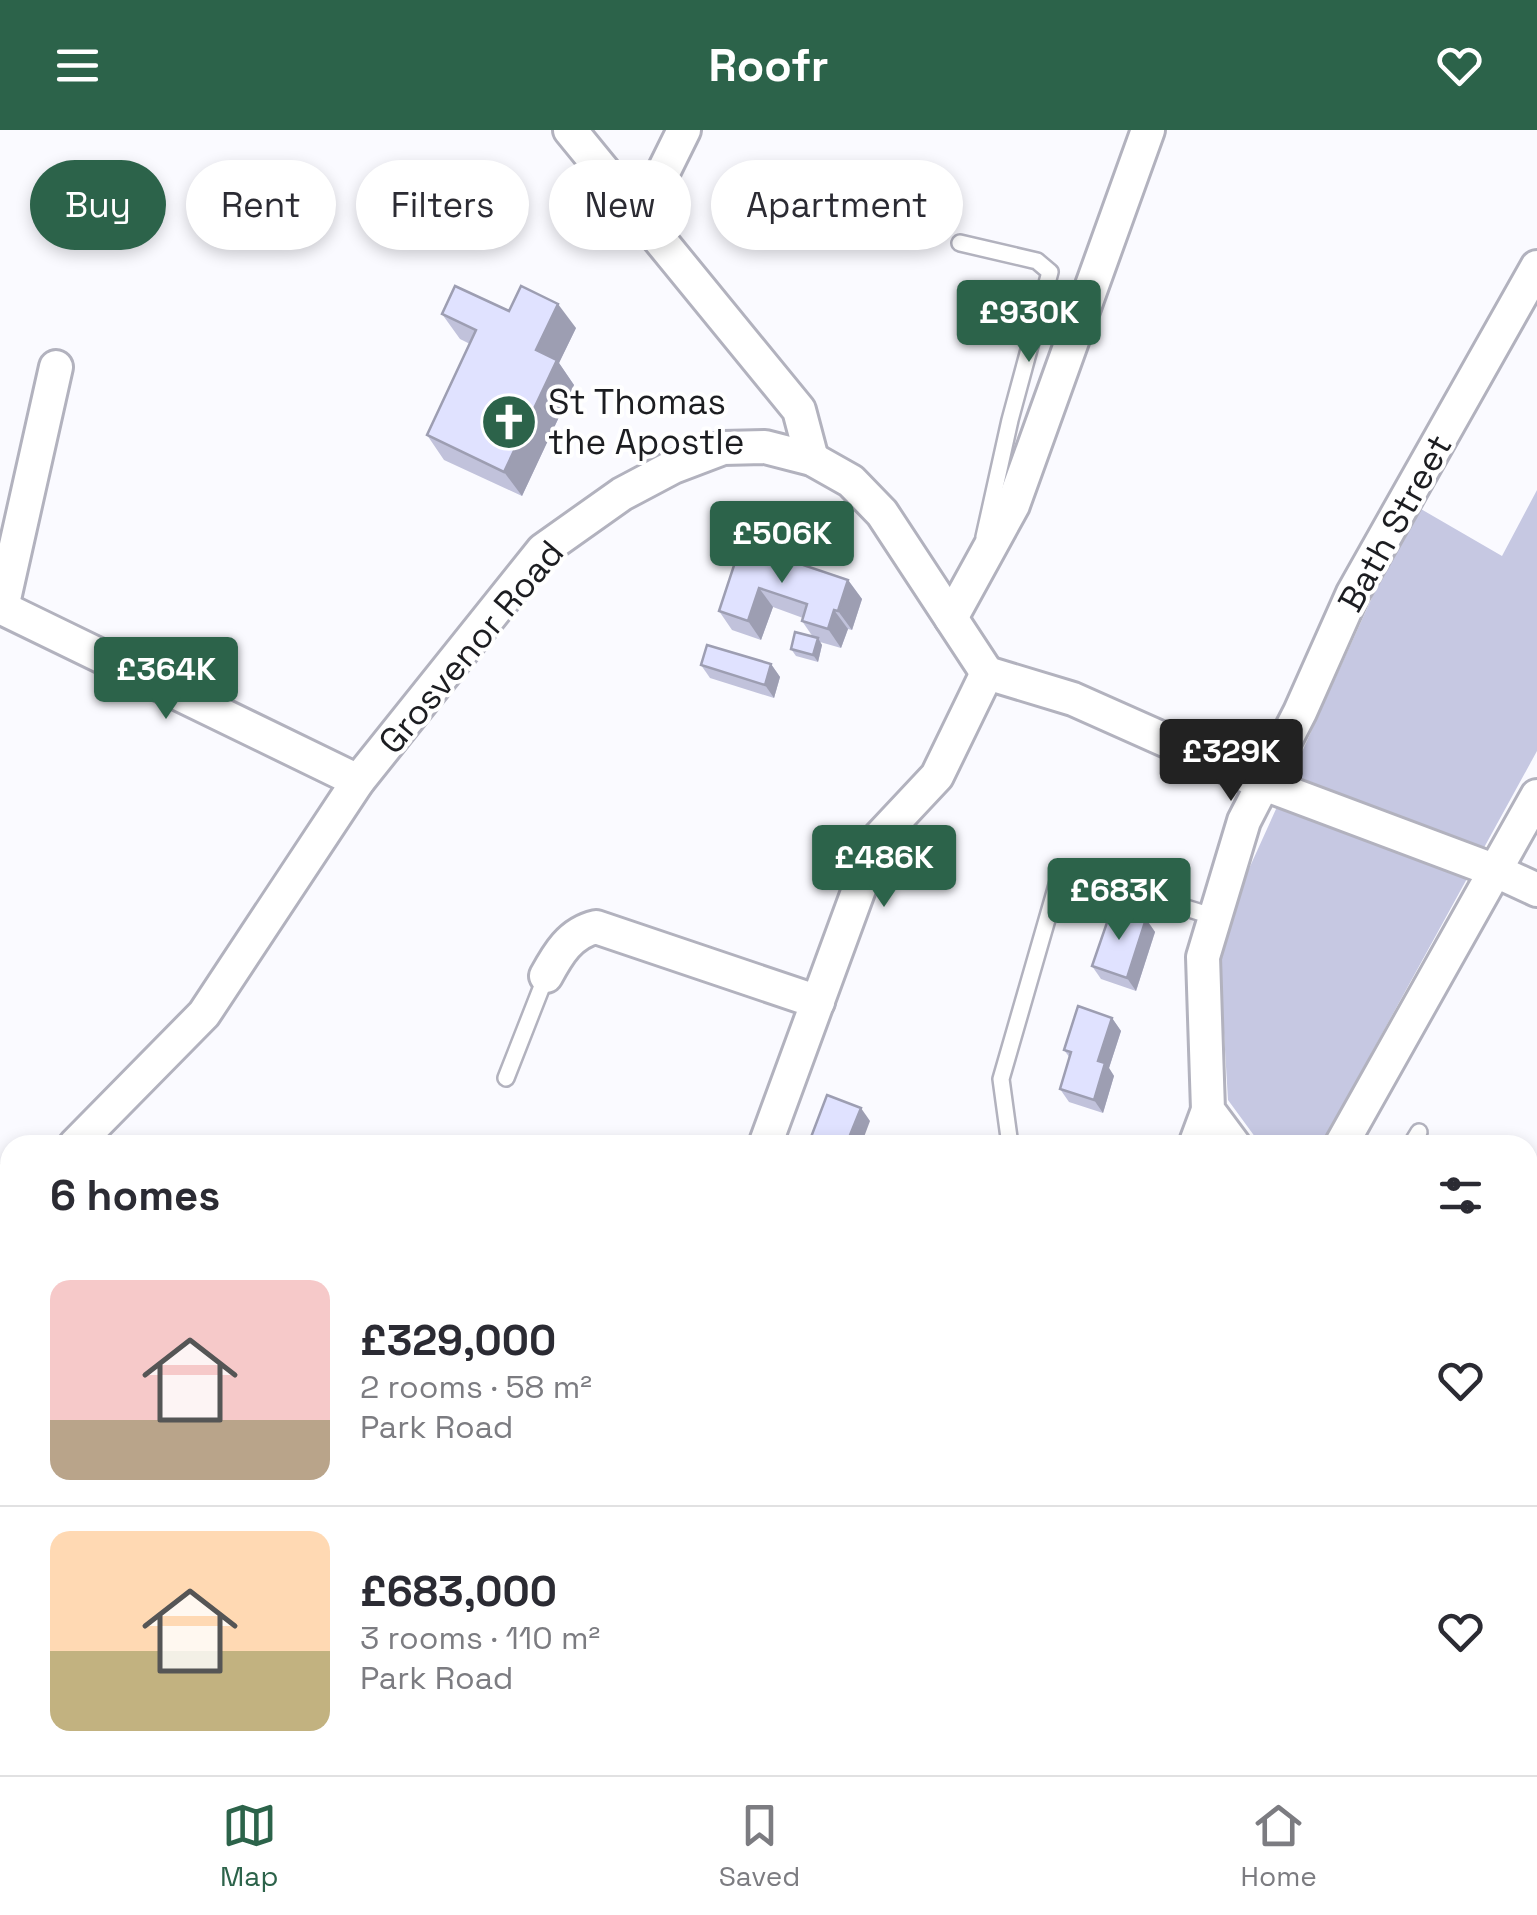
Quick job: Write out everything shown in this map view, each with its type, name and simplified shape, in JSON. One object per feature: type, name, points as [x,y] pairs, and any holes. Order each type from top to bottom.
[{"type":"street","points":[[570,130],[595,160]]},
{"type":"street","points":[[669,160],[684,130]]},
{"type":"street","points":[[950,618],[1012,505],[1148,130]]},
{"type":"street","points":[[670,250],[799,410],[812,459]]},
{"type":"street","name":"Bath Street","points":[[1208,1110],[1203,957],[1244,820],[1353,593],[1537,267]]},
{"type":"street","points":[[56,367],[1,608],[358,780]]},
{"type":"street","name":"Grosvenor Road","points":[[85,1135],[204,1014],[358,780],[542,550],[622,494],[724,448],[765,447],[812,459],[851,481],[882,513],[987,673]]},
{"type":"street","points":[[769,1135],[877,840],[936,776],[987,673],[1073,698],[1264,784],[1537,890]]},
{"type":"street","points":[[1347,1135],[1537,796]]},
{"type":"street","points":[[546,976],[566,944],[581,930],[596,927],[818,1002]]},
{"type":"street","points":[[1198,1135],[1208,1110]]},
{"type":"street","points":[[1208,1110],[1227,1135]]},
{"type":"lane","points":[[963,244],[1037,261],[1050,272],[1010,420],[980,566]]},
{"type":"lane","points":[[1009,1135],[1001,1078],[1059,878],[1076,874],[1215,917]]},
{"type":"lane","points":[[506,1078],[546,976]]},
{"type":"shaded area","points":[[1537,490],[1537,751],[1326,1135],[1254,1135],[1228,1100],[1220,965],[1208,959],[1414,505],[1502,556]]},
{"type":"building","name":"St Thomas the Apostle","points":[[455,286],[509,311],[521,286],[558,304],[536,350],[557,360],[504,472],[427,435],[476,330],[442,314]]},
{"type":"building","points":[[741,544],[848,580],[828,629],[802,621],[807,604],[759,588],[748,621],[719,611]]},
{"type":"building","points":[[795,632],[818,638],[813,655],[791,649]]},
{"type":"building","points":[[707,645],[771,664],[765,685],[701,665]]},
{"type":"building","points":[[1112,908],[1146,919],[1127,978],[1092,966]]},
{"type":"building","points":[[1078,1006],[1112,1018],[1098,1061],[1105,1063],[1094,1100],[1060,1089],[1071,1052],[1064,1050]]},
{"type":"building","points":[[827,1095],[861,1108],[850,1135],[812,1135]]},
{"type":"place","name":"St Thomas the Apostle","points":[[509,422]]}]
